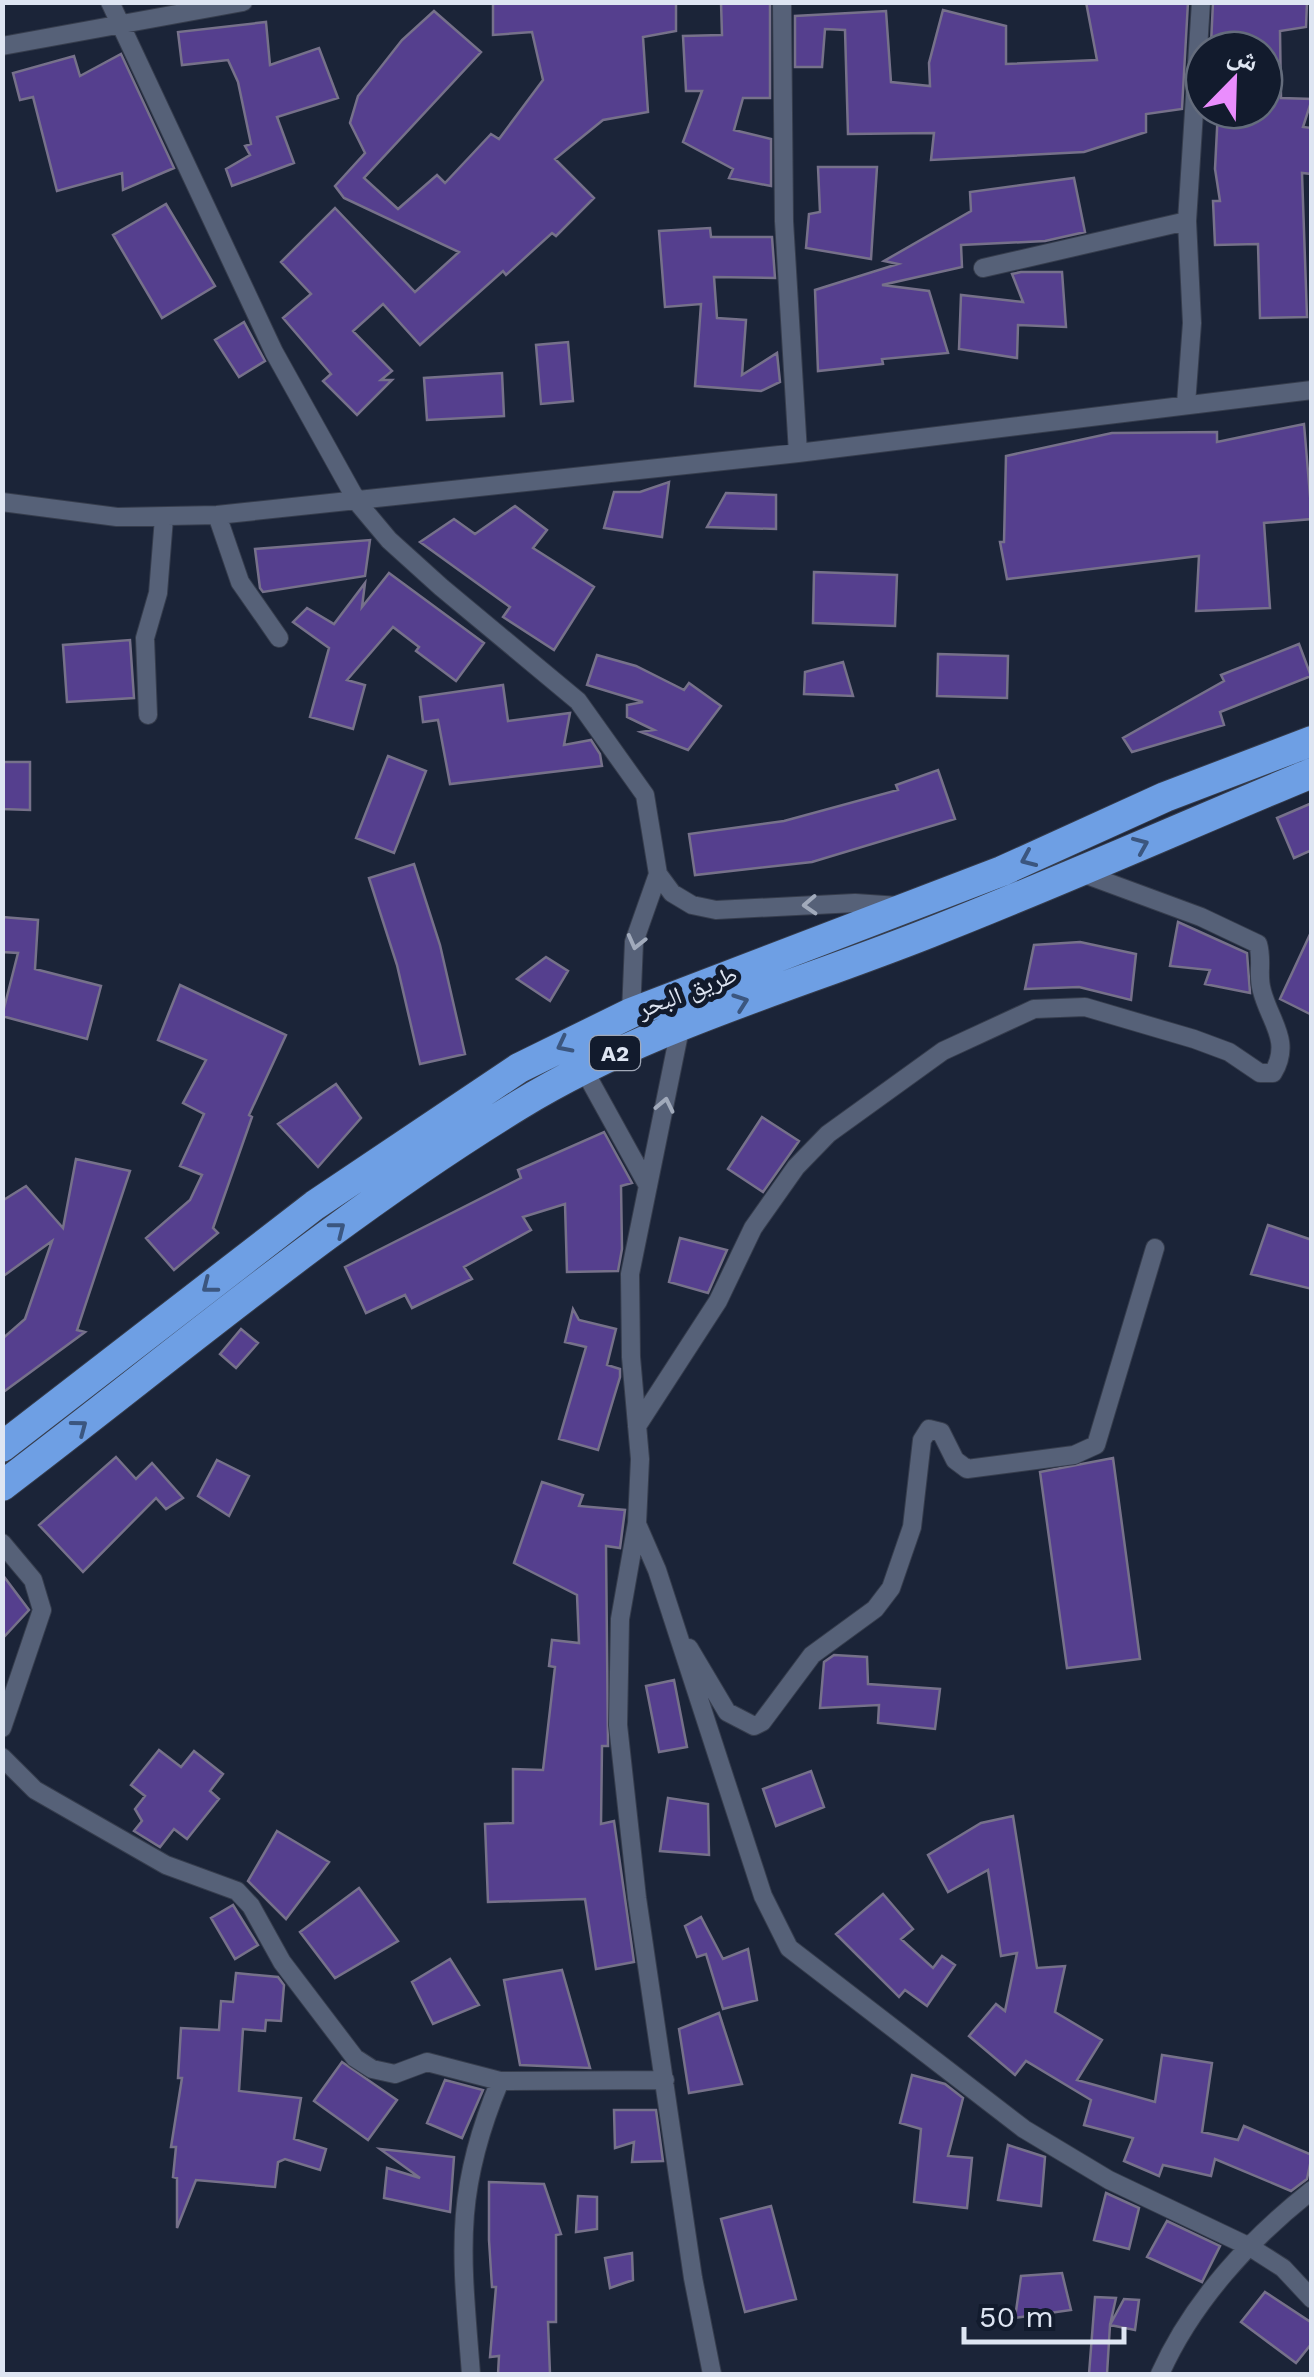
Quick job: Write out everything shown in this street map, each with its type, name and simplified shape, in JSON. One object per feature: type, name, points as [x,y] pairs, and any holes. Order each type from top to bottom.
[{"type":"highway","name":"طريق البحر","points":[[2,1447],[388,1152],[518,1068],[631,1013],[907,907],[1312,741]]},
{"type":"highway","points":[[1276,755],[1302,777]]},
{"type":"highway","name":"طريق البحر","points":[[2,1486],[355,1216],[519,1105],[681,1024],[928,934],[1302,777]]},
{"type":"street","points":[[110,2],[274,352],[358,503],[389,540],[578,702],[602,729],[645,796],[658,874],[634,942],[631,1013]]},
{"type":"street","points":[[2,46],[243,2]]},
{"type":"street","points":[[782,2],[784,221],[798,453]]},
{"type":"street","points":[[1186,404],[1192,324],[1187,222],[1201,2]]},
{"type":"street","points":[[983,268],[1187,222]]},
{"type":"street","points":[[2,502],[116,517],[164,518],[358,503],[1312,390]]},
{"type":"street","points":[[217,515],[240,582],[279,638]]},
{"type":"street","points":[[148,715],[145,638],[158,593],[164,518]]},
{"type":"street","points":[[637,1426],[718,1300],[753,1228],[796,1167],[828,1134],[943,1051],[1034,1008],[1086,1007],[1194,1039],[1229,1052],[1260,1073],[1272,1073],[1281,1059],[1282,1038],[1262,993],[1263,961],[1258,944],[1201,916],[1078,872]]},
{"type":"street","points":[[658,874],[682,899],[716,910],[854,902],[907,907]]},
{"type":"street","points":[[681,1024],[630,1274],[637,1426],[636,1523],[620,1619],[618,1725],[637,1898],[692,2278],[712,2374]]},
{"type":"street","points":[[584,1070],[648,1186]]},
{"type":"street","points":[[676,1626],[727,1712],[754,1726],[762,1722],[812,1655],[875,1608],[891,1588],[912,1528],[922,1440],[929,1430],[942,1432],[955,1460],[967,1469],[1074,1455],[1096,1445],[1155,1248]]},
{"type":"street","points":[[636,1523],[676,1626],[763,1896],[789,1948],[1024,2129],[1109,2180],[1250,2247],[1283,2268],[1312,2300]]},
{"type":"street","points":[[2,1543],[33,1580],[42,1610],[2,1728]]},
{"type":"street","points":[[2,1758],[35,1790],[166,1865],[237,1892],[250,1906],[282,1962],[355,2058],[382,2073],[395,2074],[427,2062],[500,2081],[665,2080]]},
{"type":"street","points":[[471,2374],[460,2230],[472,2157],[500,2081]]},
{"type":"street","points":[[1160,2374],[1190,2321],[1250,2247],[1312,2190]]},
{"type":"building","points":[[493,2],[676,2],[676,31],[643,37],[648,112],[603,120],[555,159],[594,198],[556,236],[552,233],[506,275],[503,271],[420,345],[383,304],[353,331],[392,371],[381,380],[392,380],[357,415],[323,381],[331,374],[283,318],[311,294],[281,262],[335,208],[415,292],[459,252],[344,198],[335,186],[365,153],[350,123],[358,96],[402,40],[434,11],[481,52],[364,178],[398,209],[437,175],[445,183],[491,134],[499,139],[543,80],[532,32],[493,35]]},
{"type":"building","points":[[721,2],[770,2],[770,98],[743,98],[734,130],[771,139],[771,186],[729,178],[733,169],[683,142],[702,91],[686,91],[683,36],[722,35]]},
{"type":"building","points":[[1086,2],[1188,2],[1182,109],[1146,114],[1146,132],[1084,152],[931,160],[934,133],[848,134],[845,30],[825,29],[822,67],[795,67],[795,16],[886,11],[891,82],[930,86],[929,63],[943,10],[1006,26],[1006,64],[1097,60]]},
{"type":"building","points":[[1213,2],[1307,2],[1306,27],[1212,30]]},
{"type":"building","points":[[266,22],[270,65],[319,48],[338,98],[277,117],[294,163],[232,186],[226,169],[250,155],[245,146],[251,144],[238,82],[228,60],[182,65],[178,32]]},
{"type":"building","points":[[121,54],[174,168],[123,190],[122,173],[57,191],[33,97],[20,100],[13,73],[74,56],[80,76]]},
{"type":"building","points":[[1284,98],[1312,99],[1303,127],[1312,128],[1312,174],[1302,173],[1307,317],[1260,318],[1258,244],[1215,245],[1213,201],[1220,201],[1215,169],[1217,130],[1284,130]]},
{"type":"building","points":[[818,167],[877,167],[871,259],[806,248],[809,214],[820,212]]},
{"type":"building","points":[[1074,178],[1085,232],[1045,241],[961,245],[962,267],[882,285],[929,291],[948,353],[882,359],[883,364],[818,371],[815,290],[898,264],[884,261],[971,211],[970,192]]},
{"type":"building","points":[[166,204],[215,286],[162,318],[113,235]]},
{"type":"building","points":[[710,228],[711,237],[772,237],[775,278],[714,277],[717,318],[746,320],[742,375],[777,353],[780,382],[761,391],[695,386],[701,304],[665,307],[659,231]]},
{"type":"building","points":[[1062,272],[1066,327],[1018,325],[1017,358],[959,349],[961,295],[1023,302],[1012,274]]},
{"type":"building","points":[[244,322],[265,361],[239,377],[215,340]]},
{"type":"building","points":[[568,342],[573,401],[541,404],[536,345]]},
{"type":"building","points":[[502,373],[504,416],[427,420],[424,378]]},
{"type":"building","points":[[1304,424],[1312,519],[1264,523],[1270,608],[1196,611],[1199,556],[1007,579],[1000,542],[1004,542],[1006,456],[1112,433],[1217,432],[1217,442]]},
{"type":"building","points":[[669,482],[662,537],[604,528],[614,492],[640,492]]},
{"type":"building","points":[[726,493],[776,495],[776,529],[707,527]]},
{"type":"building","points":[[515,506],[547,530],[533,548],[594,587],[554,650],[503,617],[510,607],[420,542],[454,519],[475,534]]},
{"type":"building","points":[[370,540],[365,576],[263,592],[260,588],[255,549]]},
{"type":"building","points":[[814,572],[897,575],[895,626],[813,623]]},
{"type":"building","points":[[389,573],[484,643],[456,681],[416,651],[419,647],[393,627],[347,680],[365,685],[353,729],[310,717],[329,648],[293,622],[307,608],[334,624],[365,583],[362,607]]},
{"type":"building","points":[[130,640],[134,698],[67,702],[63,645]]},
{"type":"building","points":[[1299,644],[1311,676],[1220,712],[1224,725],[1132,752],[1123,738],[1224,681],[1221,675]]},
{"type":"building","points":[[938,654],[1008,656],[1007,698],[937,696]]},
{"type":"building","points":[[597,655],[636,666],[684,690],[689,683],[721,706],[688,750],[641,732],[654,730],[627,717],[627,705],[643,702],[587,685]]},
{"type":"building","points":[[843,662],[853,696],[804,694],[805,672]]},
{"type":"building","points":[[503,685],[508,721],[570,713],[564,745],[591,740],[602,766],[450,784],[438,720],[423,722],[420,697]]},
{"type":"building","points":[[388,756],[426,771],[394,853],[356,838]]},
{"type":"building","points":[[2,762],[30,762],[30,810],[2,809]]},
{"type":"building","points":[[938,770],[955,819],[812,862],[695,875],[689,834],[784,821],[898,790],[896,785]]},
{"type":"building","points":[[1312,803],[1312,850],[1294,858],[1277,818]]},
{"type":"building","points":[[414,864],[440,945],[465,1054],[420,1064],[397,965],[369,878]]},
{"type":"building","points":[[2,917],[38,920],[35,969],[101,986],[87,1039],[2,1016],[18,953],[2,952]]},
{"type":"building","points":[[1178,922],[1247,953],[1250,993],[1205,984],[1210,970],[1170,966]]},
{"type":"building","points":[[1312,930],[1312,1015],[1280,999]]},
{"type":"building","points":[[1080,942],[1136,954],[1131,1000],[1079,987],[1025,989],[1034,945]]},
{"type":"building","points":[[546,957],[568,971],[550,1001],[517,979]]},
{"type":"building","points":[[180,985],[286,1035],[249,1115],[252,1117],[213,1228],[218,1233],[174,1270],[146,1238],[190,1200],[202,1175],[180,1166],[204,1114],[183,1103],[206,1060],[158,1040]]},
{"type":"building","points":[[336,1084],[361,1118],[318,1167],[278,1124]]},
{"type":"building","points":[[762,1117],[799,1141],[763,1192],[728,1169]]},
{"type":"building","points":[[604,1132],[632,1183],[621,1186],[622,1249],[618,1271],[567,1272],[565,1204],[523,1217],[531,1230],[464,1267],[472,1279],[412,1308],[405,1295],[366,1313],[345,1267],[521,1178],[518,1170]]},
{"type":"building","points":[[76,1159],[130,1171],[77,1330],[85,1332],[2,1393],[2,1339],[25,1319],[52,1241],[2,1277],[2,1201],[26,1186],[63,1228]]},
{"type":"building","points":[[1268,1225],[1312,1240],[1312,1289],[1251,1274]]},
{"type":"building","points":[[680,1238],[727,1250],[708,1293],[669,1282]]},
{"type":"building","points":[[573,1309],[579,1320],[616,1329],[607,1365],[620,1369],[620,1377],[598,1450],[559,1439],[586,1347],[565,1342]]},
{"type":"building","points":[[241,1329],[258,1343],[236,1368],[220,1354]]},
{"type":"building","points":[[116,1457],[136,1479],[152,1463],[183,1498],[166,1509],[156,1498],[83,1572],[39,1525]]},
{"type":"building","points":[[1113,1458],[1140,1659],[1067,1668],[1040,1472]]},
{"type":"building","points":[[217,1460],[249,1476],[229,1516],[198,1496]]},
{"type":"building","points":[[542,1482],[583,1495],[579,1506],[625,1510],[620,1548],[606,1546],[608,1746],[602,1746],[601,1824],[614,1821],[634,1962],[596,1969],[585,1899],[488,1902],[485,1824],[513,1823],[513,1769],[543,1770],[555,1667],[549,1666],[552,1640],[579,1643],[577,1595],[514,1563]]},
{"type":"building","points":[[2,1574],[29,1610],[2,1639]]},
{"type":"building","points":[[834,1655],[867,1657],[868,1684],[940,1689],[935,1729],[878,1723],[879,1705],[820,1708],[824,1662]]},
{"type":"building","points":[[674,1680],[687,1747],[659,1752],[646,1686]]},
{"type":"building","points":[[159,1750],[181,1767],[194,1751],[223,1774],[210,1791],[219,1799],[187,1839],[174,1829],[160,1847],[134,1831],[142,1821],[135,1809],[145,1796],[131,1785]]},
{"type":"building","points":[[811,1771],[824,1807],[776,1826],[763,1789]]},
{"type":"building","points":[[668,1798],[708,1804],[709,1855],[660,1851]]},
{"type":"building","points":[[1013,1816],[1037,1968],[1065,1966],[1055,2012],[1102,2040],[1077,2080],[1155,2102],[1162,2055],[1212,2063],[1202,2132],[1238,2140],[1244,2126],[1312,2155],[1307,2179],[1291,2191],[1215,2159],[1211,2176],[1163,2165],[1159,2176],[1124,2161],[1133,2138],[1084,2125],[1091,2100],[1026,2061],[1015,2075],[969,2036],[996,2004],[1005,2011],[1017,1953],[1001,1956],[988,1870],[948,1892],[928,1855],[981,1823]]},
{"type":"building","points":[[277,1831],[329,1862],[286,1919],[248,1881]]},
{"type":"building","points":[[359,1888],[398,1941],[335,1978],[300,1932]]},
{"type":"building","points":[[883,1894],[913,1929],[901,1939],[933,1968],[942,1956],[955,1965],[927,2006],[905,1990],[899,1997],[836,1934]]},
{"type":"building","points":[[233,1905],[258,1945],[235,1959],[211,1918]]},
{"type":"building","points":[[701,1917],[723,1959],[748,1949],[757,2000],[723,2009],[706,1954],[697,1957],[685,1926]]},
{"type":"building","points":[[450,1959],[479,2005],[433,2024],[412,1982]]},
{"type":"building","points":[[562,1970],[590,2068],[520,2065],[504,1980]]},
{"type":"building","points":[[236,1973],[278,1977],[284,1985],[281,2021],[266,2020],[265,2031],[243,2029],[239,2091],[301,2098],[294,2139],[326,2149],[320,2170],[285,2159],[278,2162],[275,2187],[196,2180],[177,2228],[177,2178],[173,2177],[176,2147],[171,2147],[182,2078],[178,2078],[181,2028],[219,2030],[221,2001],[233,2002]]},
{"type":"building","points":[[719,2013],[742,2084],[689,2093],[679,2029]]},
{"type":"building","points":[[342,2062],[397,2100],[368,2140],[314,2101]]},
{"type":"building","points":[[912,2075],[945,2084],[963,2098],[948,2156],[972,2158],[967,2208],[914,2202],[921,2129],[900,2123]]},
{"type":"building","points":[[445,2080],[483,2090],[462,2138],[427,2123]]},
{"type":"building","points":[[614,2110],[656,2110],[663,2161],[632,2162],[634,2142],[615,2148]]},
{"type":"building","points":[[1008,2145],[1045,2157],[1041,2206],[998,2200]]},
{"type":"building","points":[[380,2149],[454,2157],[450,2212],[384,2198],[387,2168],[420,2178]]},
{"type":"building","points":[[489,2182],[544,2184],[561,2234],[556,2235],[556,2322],[548,2322],[550,2374],[498,2374],[499,2356],[490,2357],[496,2287],[492,2287]]},
{"type":"building","points":[[1106,2193],[1139,2208],[1129,2249],[1094,2240]]},
{"type":"building","points":[[578,2196],[597,2197],[597,2229],[576,2232]]},
{"type":"building","points":[[771,2206],[796,2299],[745,2312],[721,2219]]},
{"type":"building","points":[[1167,2221],[1220,2246],[1202,2282],[1147,2257]]},
{"type":"building","points":[[632,2253],[633,2280],[610,2288],[605,2258]]},
{"type":"building","points":[[1062,2273],[1071,2310],[1015,2318],[1021,2276]]},
{"type":"building","points":[[1265,2292],[1312,2323],[1312,2343],[1296,2363],[1241,2322]]},
{"type":"building","points":[[1095,2297],[1116,2298],[1107,2374],[1089,2374]]},
{"type":"building","points":[[1124,2299],[1139,2300],[1135,2330],[1110,2325]]}]
